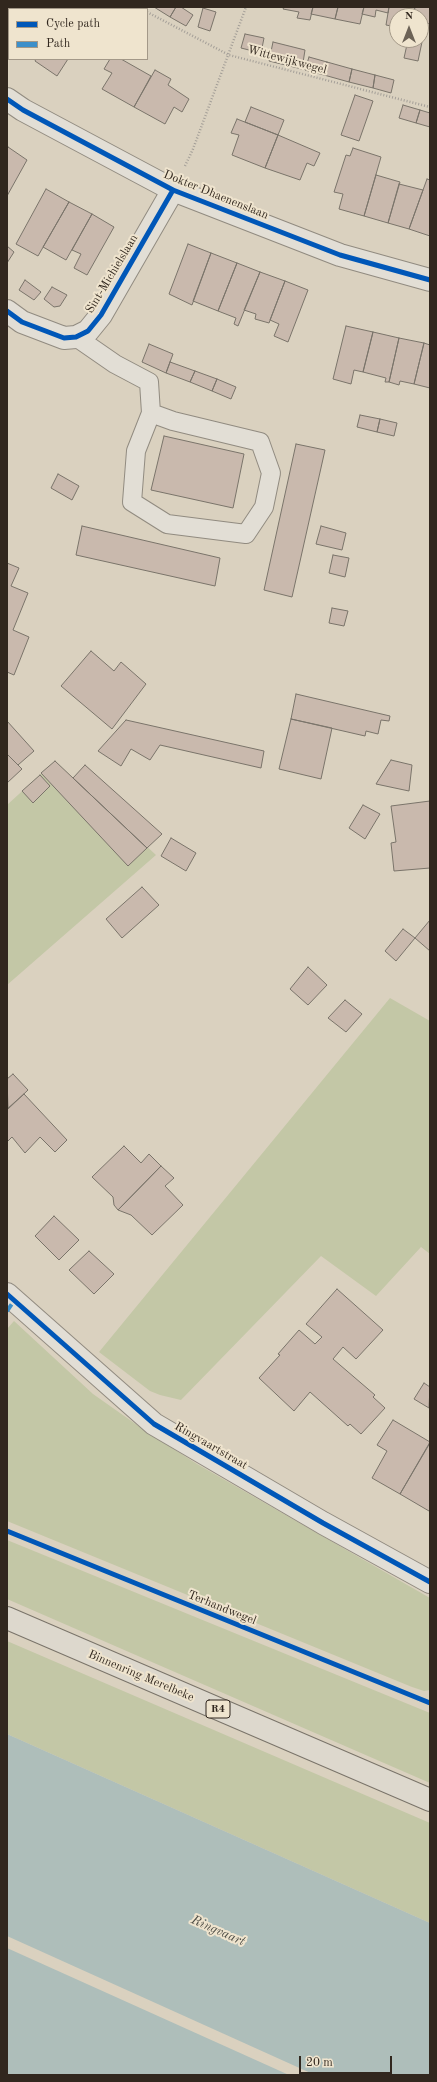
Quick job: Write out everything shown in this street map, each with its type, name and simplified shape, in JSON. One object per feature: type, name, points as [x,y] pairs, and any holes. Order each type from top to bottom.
[{"type":"highway","name":"Binnenring Merelbeke","points":[[7,1618],[430,1800]]},
{"type":"street","name":"Dokter Dhaenenslaan","points":[[7,99],[173,190],[340,255],[430,280]]},
{"type":"street","name":"Sint-Michielslaan","points":[[76,337],[88,330],[101,316],[173,190]]},
{"type":"street","points":[[7,311],[22,322],[64,338],[76,337]]},
{"type":"street","name":"Ringvaartstraat","points":[[7,1294],[154,1424],[323,1523],[430,1582]]},
{"type":"lane","points":[[76,337],[115,364],[149,382],[151,413],[136,451],[132,502],[168,524],[246,534],[264,507],[271,473],[260,442],[173,421],[151,413]]},
{"type":"path","points":[[173,190],[193,149],[246,7]]},
{"type":"green space","points":[[55,761],[156,855],[7,985],[7,805]]},
{"type":"green space","points":[[390,998],[430,1021],[430,1254],[421,1247],[376,1296],[321,1256],[181,1400],[150,1391],[99,1352]]},
{"type":"green space","points":[[14,1321],[93,1394],[147,1432],[197,1464],[430,1598],[430,1690],[424,1691],[412,1687],[7,1521],[7,1329]]},
{"type":"green space","points":[[7,1540],[430,1713],[430,1783],[7,1599]]},
{"type":"green space","points":[[7,1641],[430,1823],[430,1923],[7,1734]]},
{"type":"water","name":"Ringvaart","points":[[7,1734],[430,1923],[430,2075],[315,2075],[7,1936]]},
{"type":"water","points":[[7,1948],[289,2075],[7,2075]]},
{"type":"building","points":[[29,7],[31,8],[9,8]]},
{"type":"building","points":[[94,7],[115,7],[114,8]]},
{"type":"building","points":[[154,7],[176,7],[170,17]]},
{"type":"building","points":[[176,7],[181,7],[193,15],[186,26],[170,17]]},
{"type":"building","points":[[284,7],[313,7],[310,20],[297,18],[299,12],[283,9]]},
{"type":"building","points":[[313,7],[338,7],[335,19],[311,14]]},
{"type":"building","points":[[338,7],[364,7],[360,24],[335,19]]},
{"type":"building","points":[[364,7],[389,7],[388,13],[376,10],[375,17],[362,14]]},
{"type":"building","points":[[389,7],[415,7],[389,8],[389,26],[386,25]]},
{"type":"building","points":[[430,7],[430,24],[429,8],[415,8]]},
{"type":"building","points":[[203,8],[216,12],[210,31],[198,27]]},
{"type":"building","points":[[8,10],[8,44],[7,43]]},
{"type":"building","points":[[245,34],[264,38],[261,53],[241,48]]},
{"type":"building","points":[[273,42],[305,50],[302,69],[269,61]]},
{"type":"building","points":[[406,48],[421,48],[418,61],[404,58]]},
{"type":"building","points":[[309,57],[327,62],[324,75],[305,70]]},
{"type":"building","points":[[36,60],[67,60],[57,76]]},
{"type":"building","points":[[109,60],[123,60],[151,76],[134,107],[102,89],[112,73],[104,69]]},
{"type":"building","points":[[327,62],[352,69],[349,82],[324,75]]},
{"type":"building","points":[[352,69],[375,75],[373,88],[349,82]]},
{"type":"building","points":[[155,70],[171,79],[168,85],[189,99],[182,112],[174,107],[165,124],[134,107]]},
{"type":"building","points":[[375,75],[394,80],[391,93],[373,88]]},
{"type":"building","points":[[355,95],[373,101],[359,141],[341,135]]},
{"type":"building","points":[[403,105],[420,110],[416,123],[399,118]]},
{"type":"building","points":[[251,107],[284,120],[278,135],[245,122]]},
{"type":"building","points":[[420,110],[430,113],[430,127],[416,123]]},
{"type":"building","points":[[237,119],[278,135],[265,168],[232,155],[239,135],[231,133]]},
{"type":"building","points":[[278,135],[320,153],[314,166],[307,163],[300,180],[265,168]]},
{"type":"building","points":[[8,147],[27,160],[7,196],[7,150]]},
{"type":"building","points":[[353,148],[381,157],[364,216],[339,209],[343,194],[334,192],[346,155],[350,156]]},
{"type":"building","points":[[376,175],[400,182],[388,223],[364,216]]},
{"type":"building","points":[[427,179],[430,180],[430,236],[409,229]]},
{"type":"building","points":[[399,184],[423,190],[409,229],[388,223]]},
{"type":"building","points":[[46,189],[69,202],[38,256],[16,244]]},
{"type":"building","points":[[69,202],[92,214],[66,260],[43,247]]},
{"type":"building","points":[[92,214],[114,227],[87,275],[74,268],[81,254],[72,250]]},
{"type":"building","points":[[188,244],[211,253],[192,305],[169,294]]},
{"type":"building","points":[[7,246],[14,252],[7,263]]},
{"type":"building","points":[[211,253],[237,263],[218,311],[193,301]]},
{"type":"building","points":[[237,263],[260,272],[238,326],[234,324],[236,318],[218,311]]},
{"type":"building","points":[[260,272],[285,281],[269,323],[255,319],[256,314],[244,310]]},
{"type":"building","points":[[25,280],[41,292],[34,300],[19,290]]},
{"type":"building","points":[[285,281],[308,290],[288,342],[274,336],[279,324],[270,320]]},
{"type":"building","points":[[52,287],[67,295],[60,306],[54,307],[44,299]]},
{"type":"building","points":[[346,326],[373,332],[363,372],[354,370],[351,384],[333,379]]},
{"type":"building","points":[[373,332],[399,338],[389,382],[385,382],[386,378],[363,372]]},
{"type":"building","points":[[399,338],[424,343],[414,384],[400,381],[399,385],[389,382]]},
{"type":"building","points":[[424,343],[430,345],[430,388],[414,384]]},
{"type":"building","points":[[149,344],[173,354],[166,373],[142,362]]},
{"type":"building","points":[[170,362],[195,371],[190,382],[166,373]]},
{"type":"building","points":[[195,371],[217,379],[212,391],[190,382]]},
{"type":"building","points":[[217,379],[236,387],[231,399],[212,391]]},
{"type":"building","points":[[360,415],[380,419],[377,432],[357,427]]},
{"type":"building","points":[[380,419],[397,423],[394,436],[377,432]]},
{"type":"building","points":[[164,436],[244,454],[233,508],[151,490]]},
{"type":"building","points":[[296,444],[325,450],[292,597],[264,590]]},
{"type":"building","points":[[58,474],[79,486],[72,500],[51,488]]},
{"type":"building","points":[[82,526],[220,558],[215,586],[76,555]]},
{"type":"building","points":[[321,526],[346,533],[342,550],[316,544]]},
{"type":"building","points":[[333,555],[349,558],[345,577],[329,573]]},
{"type":"building","points":[[7,563],[19,568],[11,586],[28,593],[13,630],[29,637],[14,675],[7,672]]},
{"type":"building","points":[[332,608],[348,611],[344,626],[329,623]]},
{"type":"building","points":[[91,651],[114,671],[121,662],[146,684],[112,729],[61,686]]},
{"type":"building","points":[[296,694],[390,716],[389,721],[381,720],[378,734],[366,731],[365,736],[291,719]]},
{"type":"building","points":[[291,719],[332,728],[321,779],[279,769]]},
{"type":"building","points":[[126,720],[264,751],[261,768],[160,745],[150,760],[131,749],[121,766],[98,751]]},
{"type":"building","points":[[7,721],[34,751],[18,765],[7,754]]},
{"type":"building","points":[[7,754],[22,769],[7,783]]},
{"type":"building","points":[[391,760],[412,765],[409,791],[376,784]]},
{"type":"building","points":[[55,761],[147,848],[128,866],[41,773]]},
{"type":"building","points":[[85,765],[162,834],[147,848],[73,778]]},
{"type":"building","points":[[40,775],[50,786],[33,803],[22,791]]},
{"type":"building","points":[[430,801],[430,868],[394,871],[391,843],[396,842],[391,806]]},
{"type":"building","points":[[363,805],[380,814],[365,839],[349,828]]},
{"type":"building","points":[[171,838],[196,853],[186,871],[161,856]]},
{"type":"building","points":[[142,887],[159,905],[122,938],[106,919]]},
{"type":"building","points":[[430,920],[430,951],[415,938]]},
{"type":"building","points":[[403,929],[415,938],[396,961],[385,951]]},
{"type":"building","points":[[308,967],[327,985],[308,1005],[290,989]]},
{"type":"building","points":[[345,1000],[362,1014],[346,1032],[328,1018]]},
{"type":"building","points":[[13,1074],[28,1090],[8,1109],[7,1079]]},
{"type":"building","points":[[24,1094],[67,1140],[55,1152],[40,1137],[25,1153],[12,1137],[7,1142],[7,1109]]},
{"type":"building","points":[[124,1146],[141,1163],[149,1154],[161,1166],[118,1210],[114,1205],[113,1197],[92,1177]]},
{"type":"building","points":[[161,1166],[174,1178],[165,1186],[183,1205],[152,1235],[131,1215],[118,1210]]},
{"type":"building","points":[[54,1216],[79,1240],[59,1260],[35,1236]]},
{"type":"building","points":[[89,1251],[114,1274],[94,1294],[69,1270]]},
{"type":"building","points":[[337,1289],[383,1330],[356,1359],[343,1347],[333,1359],[375,1395],[373,1397],[385,1408],[361,1434],[350,1424],[348,1426],[310,1392],[294,1411],[259,1378],[280,1355],[278,1354],[299,1330],[315,1344],[322,1337],[306,1324]]},
{"type":"building","points":[[424,1383],[430,1387],[429,1408],[414,1399]]},
{"type":"building","points":[[393,1420],[430,1442],[400,1494],[372,1478],[387,1451],[377,1445]]},
{"type":"building","points":[[430,1443],[430,1509],[429,1511],[400,1494]]},
{"type":"marked path","points":[[7,1311],[14,1301]]},
{"type":"cycle path","points":[[7,99],[23,110],[173,190],[340,255],[430,280]]},
{"type":"cycle path","points":[[7,311],[22,322],[64,338],[76,337],[88,331],[101,315],[173,190]]},
{"type":"cycle path","points":[[7,1294],[154,1424],[323,1523],[430,1582]]},
{"type":"cycle path","name":"Terhandwegel","points":[[7,1531],[430,1703]]}]
